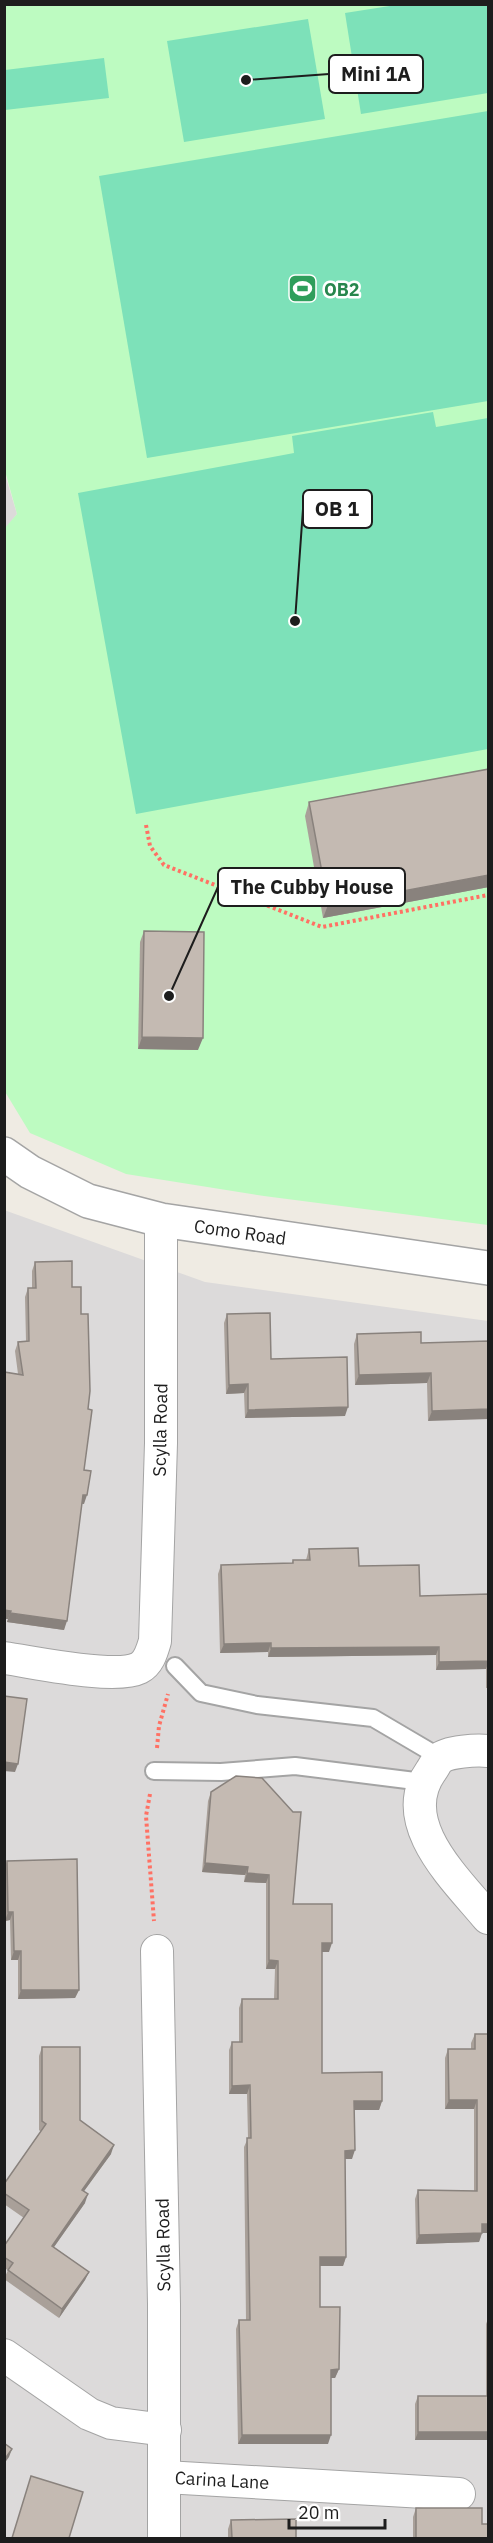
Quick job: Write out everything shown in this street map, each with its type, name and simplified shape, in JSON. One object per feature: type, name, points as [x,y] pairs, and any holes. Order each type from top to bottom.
[{"type":"street","name":"Como Road","points":[[4,1154],[30,1172],[88,1201],[161,1220],[489,1268]]},
{"type":"street","name":"Scylla Road","points":[[4,1658],[106,1672],[124,1672],[140,1668],[150,1657],[155,1641],[161,1443],[161,1220]]},
{"type":"street","points":[[489,1751],[474,1749],[432,1770],[420,1813],[429,1844],[489,1917]]},
{"type":"street","name":"Scylla Road","points":[[157,1951],[164,2304],[164,2538]]},
{"type":"street","points":[[4,2355],[89,2414],[111,2423],[165,2430]]},
{"type":"street","name":"Carina Lane","points":[[165,2477],[459,2494]]},
{"type":"lane","points":[[175,1666],[201,1693],[257,1705],[373,1718],[432,1770]]},
{"type":"lane","points":[[154,1771],[220,1773],[295,1766],[432,1770]]},
{"type":"path","points":[[146,825],[150,846],[164,865],[322,927],[489,895]]},
{"type":"path","points":[[154,1771],[146,1816],[157,1951]]},
{"type":"shaded area","points":[[4,471],[17,514],[5,529],[4,529]]},
{"type":"shaded area","points":[[4,1210],[205,1282],[488,1321],[488,2538],[5,2538]]},
{"type":"green space","points":[[5,5],[488,5],[488,1225],[264,1196],[126,1174],[30,1133],[4,1090],[4,529],[17,514],[5,471]]},
{"type":"green space","points":[[396,5],[488,5],[488,93],[361,114],[345,13]]},
{"type":"green space","points":[[308,19],[325,119],[184,142],[167,41]]},
{"type":"green space","points":[[104,58],[109,98],[5,110],[5,70]]},
{"type":"green space","name":"OB2","points":[[488,111],[488,401],[147,458],[99,176]]},
{"type":"green space","points":[[433,412],[436,427],[488,418],[488,749],[136,814],[78,493],[294,453],[292,436]]},
{"type":"building","points":[[489,769],[489,875],[328,905],[309,802]]},
{"type":"building","points":[[144,931],[204,932],[203,1038],[142,1037]]},
{"type":"building","points":[[72,1261],[72,1287],[81,1287],[81,1314],[88,1314],[90,1391],[88,1409],[92,1410],[84,1470],[91,1471],[87,1495],[83,1495],[67,1621],[10,1613],[11,1611],[4,1610],[4,1372],[23,1375],[18,1342],[29,1341],[28,1288],[36,1288],[35,1262]]},
{"type":"building","points":[[270,1313],[271,1359],[347,1357],[348,1407],[248,1410],[248,1384],[229,1385],[227,1314]]},
{"type":"building","points":[[421,1332],[421,1343],[489,1341],[489,1409],[432,1411],[431,1373],[359,1375],[357,1334]]},
{"type":"building","points":[[358,1548],[359,1566],[419,1565],[420,1596],[489,1594],[489,1661],[439,1662],[439,1647],[271,1648],[271,1643],[224,1644],[221,1565],[293,1563],[293,1560],[310,1560],[309,1549]]},
{"type":"building","points":[[4,1696],[27,1699],[18,1764],[4,1762]]},
{"type":"building","points":[[236,1776],[262,1778],[293,1812],[301,1812],[293,1904],[332,1904],[332,1943],[322,1943],[322,2073],[382,2072],[382,2101],[354,2101],[355,2150],[345,2151],[346,2257],[320,2257],[320,2307],[340,2307],[339,2369],[331,2370],[331,2435],[242,2435],[239,2320],[250,2320],[247,2138],[251,2138],[250,2085],[232,2086],[232,2042],[242,2042],[242,1999],[278,1999],[278,1961],[269,1960],[269,1875],[247,1873],[248,1867],[205,1863],[211,1792]]},
{"type":"building","points":[[77,1859],[79,1990],[21,1990],[21,1951],[14,1951],[13,1912],[8,1912],[7,1861]]},
{"type":"building","points":[[475,2034],[489,2034],[489,2224],[482,2224],[482,2233],[419,2235],[418,2190],[477,2191],[477,2100],[449,2100],[448,2049],[475,2049]]},
{"type":"building","points":[[42,2047],[80,2047],[80,2120],[114,2145],[82,2190],[88,2194],[52,2246],[89,2272],[62,2309],[8,2270],[13,2263],[4,2257],[4,2246],[29,2210],[4,2193],[4,2184],[46,2124],[42,2121]]},
{"type":"building","points":[[418,2396],[489,2396],[489,2432],[418,2432]]},
{"type":"building","points":[[4,2443],[12,2449],[4,2460]]},
{"type":"building","points":[[31,2476],[83,2492],[69,2538],[12,2538]]},
{"type":"building","points":[[416,2508],[482,2508],[482,2524],[489,2524],[489,2538],[416,2538]]},
{"type":"building","points":[[296,2519],[296,2538],[232,2538],[231,2520]]},
{"type":"place","name":"Mini 1A","points":[[246,80]]},
{"type":"place","name":"OB2","points":[[303,289]]},
{"type":"place","name":"OB 1","points":[[295,621]]},
{"type":"place","name":"The Cubby House","points":[[169,996]]}]
